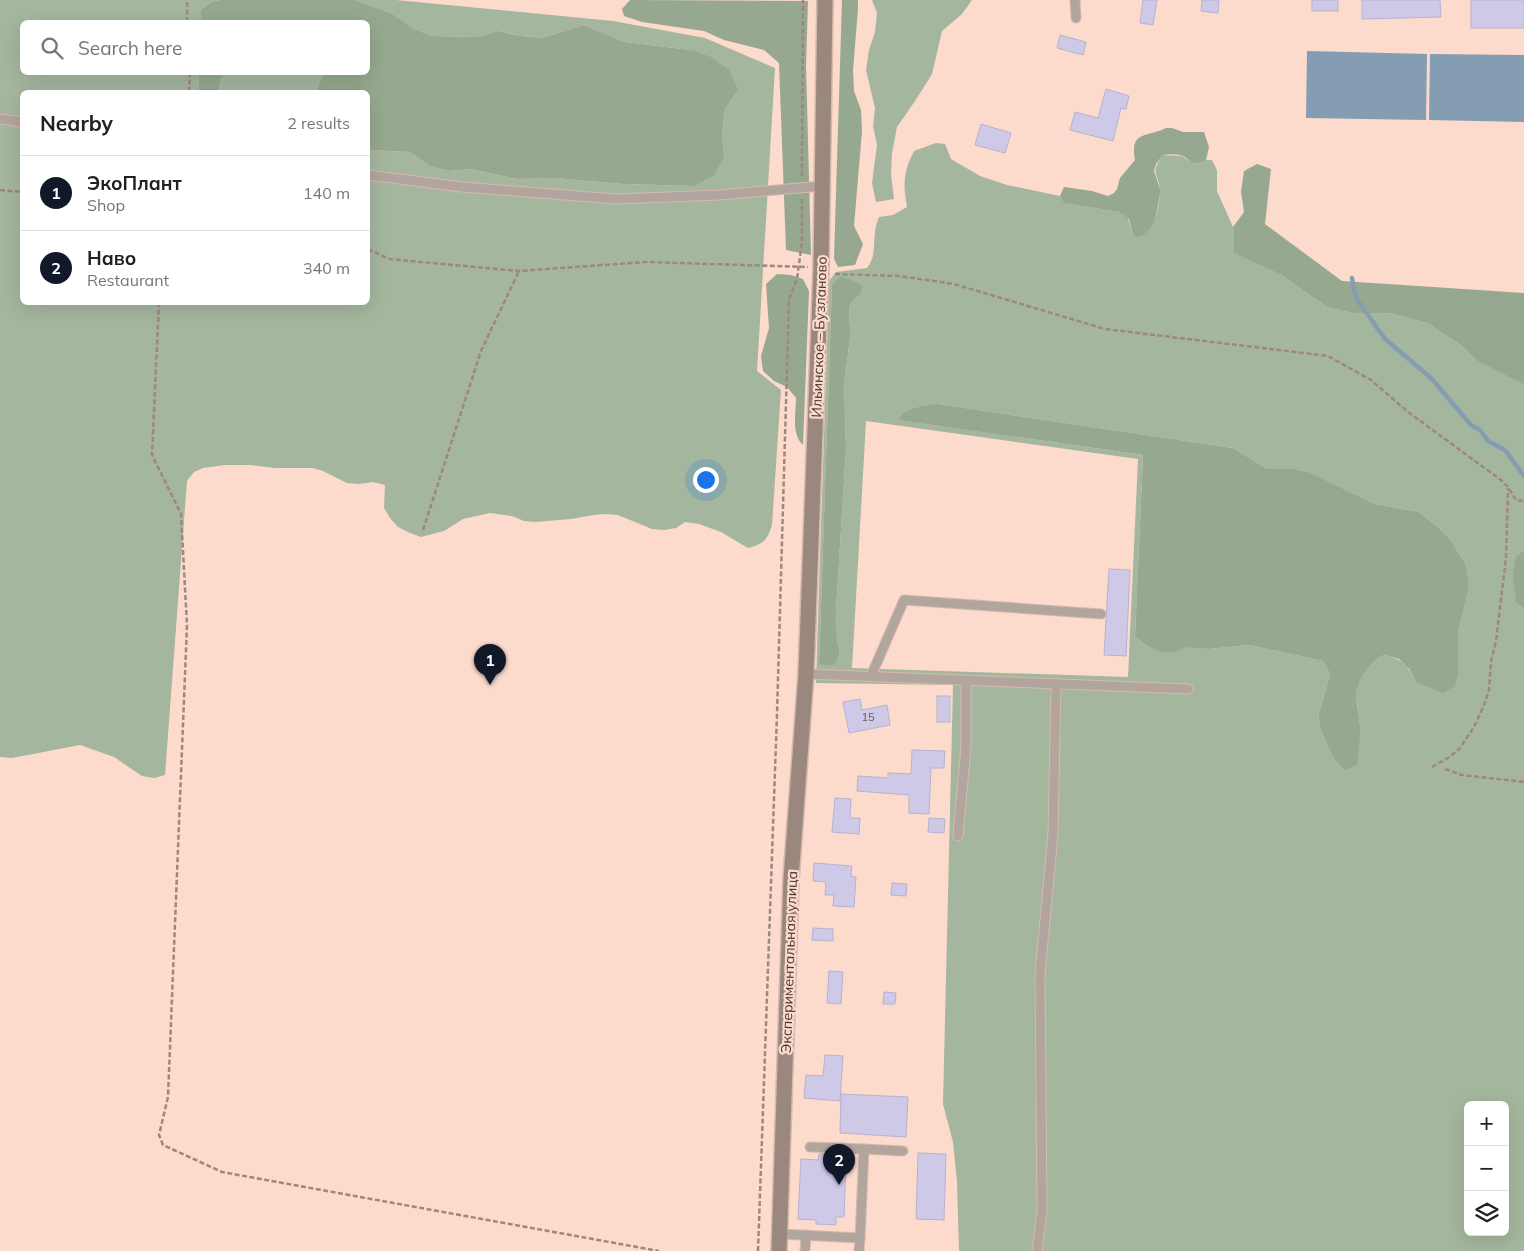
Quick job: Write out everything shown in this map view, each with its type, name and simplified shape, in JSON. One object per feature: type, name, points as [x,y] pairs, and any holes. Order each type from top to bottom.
[{"type":"street","name":"Ильинское – Бузланово","points":[[806,674],[821,271],[825,0]]},
{"type":"street","name":"Экспериментальная улица","points":[[779,1251],[791,879],[806,674]]},
{"type":"lane","points":[[1075,0],[1076,18]]},
{"type":"lane","points":[[0,119],[20,122]]},
{"type":"lane","points":[[370,175],[462,187],[616,199],[822,186]]},
{"type":"lane","points":[[871,676],[904,600],[1101,614]]},
{"type":"lane","points":[[806,674],[1188,689]]},
{"type":"lane","points":[[958,836],[966,746],[966,680]]},
{"type":"lane","points":[[1037,1251],[1042,1211],[1040,974],[1053,834],[1056,684]]},
{"type":"lane","points":[[810,1146],[903,1151]]},
{"type":"lane","points":[[859,1251],[864,1149]]},
{"type":"lane","points":[[780,1234],[860,1238]]},
{"type":"lane","points":[[805,1251],[806,1235]]},
{"type":"path","points":[[187,0],[187,20]]},
{"type":"path","points":[[758,1251],[777,714],[789,299],[797,279],[802,242],[804,0]]},
{"type":"path","points":[[189,90],[190,75]]},
{"type":"path","points":[[0,190],[20,192]]},
{"type":"path","points":[[370,250],[389,259],[519,271],[646,262],[799,266],[821,271],[899,276],[954,284],[1105,329],[1328,356],[1371,380],[1408,412],[1508,487],[1516,500],[1524,501]]},
{"type":"path","points":[[423,530],[481,352],[519,271]]},
{"type":"path","points":[[158,305],[152,455],[181,514],[187,625],[168,1097],[159,1135],[163,1145],[222,1172],[659,1251]]},
{"type":"path","points":[[1432,766],[1451,756],[1460,748],[1474,727],[1484,705],[1496,641],[1506,558],[1508,487]]},
{"type":"path","points":[[1445,769],[1462,775],[1524,782]]},
{"type":"green space","points":[[0,0],[220,0],[211,2],[201,10],[201,20],[20,20],[20,75],[199,75],[198,90],[20,90],[20,305],[370,305],[370,150],[410,152],[429,166],[449,171],[470,169],[517,179],[554,178],[623,184],[694,186],[724,157],[722,133],[725,109],[738,90],[691,50],[625,42],[584,25],[542,38],[499,31],[478,37],[432,36],[412,28],[393,14],[356,0],[396,0],[613,21],[705,38],[775,68],[757,371],[781,390],[772,525],[766,538],[761,543],[748,548],[721,532],[699,524],[685,522],[676,528],[652,529],[618,515],[605,514],[535,522],[490,513],[463,519],[444,531],[421,537],[398,527],[390,518],[384,508],[385,485],[373,482],[347,483],[313,468],[225,465],[203,468],[194,472],[187,481],[165,775],[154,778],[142,776],[114,757],[80,745],[12,758],[0,757]]},
{"type":"green space","points":[[220,0],[356,0],[393,14],[412,28],[432,36],[478,37],[498,31],[542,38],[584,25],[625,42],[691,50],[711,57],[729,70],[738,90],[725,109],[722,133],[724,157],[714,175],[694,186],[623,184],[554,178],[517,179],[470,169],[449,171],[429,166],[410,152],[370,150],[370,90],[317,90],[322,75],[370,75],[370,20],[201,20],[201,10],[211,2]]},
{"type":"green space","points":[[630,0],[808,1],[806,65],[811,255],[786,250],[779,63],[764,50],[724,40],[704,31],[642,22],[624,16],[622,9]]},
{"type":"green space","points":[[842,0],[858,0],[853,70],[854,91],[861,110],[862,131],[854,226],[863,244],[855,265],[838,267],[834,259]]},
{"type":"green space","points":[[872,0],[972,0],[962,14],[942,31],[932,74],[897,127],[892,153],[891,175],[894,199],[876,202],[872,183],[877,145],[873,126],[875,108],[866,70],[869,50],[875,32],[877,13]]},
{"type":"green space","points":[[199,75],[222,75],[219,90],[198,90]]},
{"type":"green space","points":[[222,75],[322,75],[317,90],[219,90]]},
{"type":"green space","points":[[1166,128],[1183,132],[1204,132],[1209,147],[1206,160],[1202,163],[1198,164],[1180,155],[1169,154],[1163,155],[1156,164],[1154,171],[1160,195],[1155,221],[1143,235],[1137,237],[1133,235],[1129,219],[1119,212],[1064,203],[1060,196],[1064,187],[1092,191],[1108,196],[1114,193],[1120,178],[1135,160],[1134,150],[1137,139]]},
{"type":"green space","points":[[936,143],[945,144],[951,159],[980,176],[1007,185],[1060,196],[1065,203],[1119,212],[1128,218],[1133,235],[1155,221],[1160,186],[1155,171],[1163,155],[1181,156],[1195,164],[1212,160],[1217,170],[1217,191],[1233,227],[1233,253],[1281,275],[1327,307],[1352,313],[1389,313],[1427,323],[1462,346],[1477,361],[1524,385],[1524,550],[1516,556],[1516,603],[1524,609],[1524,1251],[959,1251],[957,1182],[953,1142],[943,1104],[953,685],[816,683],[829,281],[836,272],[867,268],[870,264],[873,256],[875,229],[879,217],[893,215],[907,207],[905,178],[914,151]],"holes":[[[840,278],[860,294],[850,304],[851,332],[844,383],[846,448],[836,610],[837,639],[840,653],[819,662],[832,284]],[[938,404],[1233,448],[1267,469],[1295,469],[1309,472],[1375,504],[1419,512],[1450,539],[1466,565],[1468,592],[1458,633],[1458,674],[1416,682],[1407,667],[1396,659],[1384,655],[1372,661],[1357,682],[1356,696],[1360,724],[1344,770],[1334,759],[1321,731],[1318,717],[1330,674],[1323,661],[1249,645],[1209,649],[1186,646],[1174,652],[1160,652],[1147,646],[1135,636],[1143,455],[899,420]],[[866,421],[1138,459],[1128,677],[852,668]]]},
{"type":"green space","points":[[1257,164],[1271,169],[1265,224],[1342,281],[1524,293],[1524,385],[1477,361],[1462,346],[1427,323],[1389,313],[1352,313],[1327,307],[1281,275],[1233,253],[1233,227],[1244,212],[1241,192],[1244,171]]},
{"type":"green space","points":[[777,274],[791,275],[803,279],[809,291],[803,445],[799,440],[796,430],[796,398],[787,387],[774,381],[763,371],[761,356],[769,328],[766,284]]},
{"type":"green space","points":[[840,277],[863,286],[860,294],[850,304],[851,332],[844,383],[846,448],[836,610],[837,639],[840,653],[834,665],[822,665],[819,663],[832,284]]},
{"type":"green space","points":[[938,404],[1233,448],[1267,469],[1295,469],[1309,472],[1375,504],[1419,512],[1450,539],[1466,565],[1468,592],[1458,633],[1458,674],[1455,686],[1443,693],[1416,682],[1409,669],[1399,659],[1384,655],[1375,661],[1364,673],[1357,687],[1356,699],[1360,726],[1357,765],[1344,770],[1334,759],[1321,731],[1318,717],[1330,674],[1323,661],[1249,645],[1209,649],[1186,647],[1175,652],[1160,652],[1147,646],[1135,636],[1143,455],[898,420],[910,410]]},
{"type":"green space","points":[[1524,550],[1524,609],[1516,603],[1513,576],[1516,556]]},
{"type":"water","points":[[1307,51],[1427,54],[1426,120],[1306,118]]},
{"type":"water","points":[[1430,54],[1524,55],[1524,122],[1429,120]]},
{"type":"building","points":[[1143,0],[1157,0],[1153,25],[1140,23]]},
{"type":"building","points":[[1202,0],[1219,0],[1218,13],[1201,11]]},
{"type":"building","points":[[1312,0],[1338,0],[1338,11],[1312,11]]},
{"type":"building","points":[[1362,0],[1440,0],[1441,17],[1362,19]]},
{"type":"building","points":[[1471,0],[1524,0],[1524,28],[1471,28]]},
{"type":"building","points":[[1060,35],[1086,42],[1083,55],[1057,48]]},
{"type":"building","points":[[1106,89],[1129,96],[1126,109],[1121,108],[1113,141],[1070,130],[1075,112],[1098,118]]},
{"type":"building","points":[[981,124],[1011,133],[1005,153],[975,145]]},
{"type":"building","points":[[1109,569],[1130,570],[1126,656],[1104,655]]},
{"type":"building","points":[[937,696],[950,696],[950,722],[937,722]]},
{"type":"building","points":[[860,699],[862,710],[887,705],[890,725],[849,733],[843,702]]},
{"type":"building","points":[[912,750],[945,751],[944,768],[931,768],[929,814],[909,813],[909,795],[857,791],[858,776],[888,778],[888,773],[911,774]]},
{"type":"building","points":[[835,798],[851,799],[850,818],[860,818],[859,834],[832,832]]},
{"type":"building","points":[[929,818],[945,819],[944,833],[928,832]]},
{"type":"building","points":[[814,863],[852,866],[851,876],[856,877],[854,907],[833,906],[834,895],[825,895],[826,882],[813,881]]},
{"type":"building","points":[[892,883],[907,884],[906,896],[891,895]]},
{"type":"building","points":[[813,928],[833,929],[833,941],[812,940]]},
{"type":"building","points":[[829,971],[843,972],[841,1004],[827,1003]]},
{"type":"building","points":[[884,992],[896,993],[895,1004],[883,1004]]},
{"type":"building","points":[[825,1055],[843,1056],[840,1101],[804,1098],[806,1075],[823,1076]]},
{"type":"building","points":[[841,1094],[908,1097],[906,1137],[840,1133]]},
{"type":"building","points":[[918,1153],[946,1154],[944,1220],[916,1219]]},
{"type":"building","points":[[819,1154],[839,1154],[838,1163],[846,1164],[844,1217],[836,1217],[836,1225],[816,1224],[816,1220],[798,1219],[801,1159],[818,1160]]},
{"type":"waterway","points":[[1352,278],[1358,301],[1385,339],[1431,378],[1471,425],[1480,430],[1488,441],[1505,450],[1524,476]]},
{"type":"place","name":"ЭкоПлант","points":[[490,685]]},
{"type":"place","name":"Наво","points":[[839,1185]]}]
